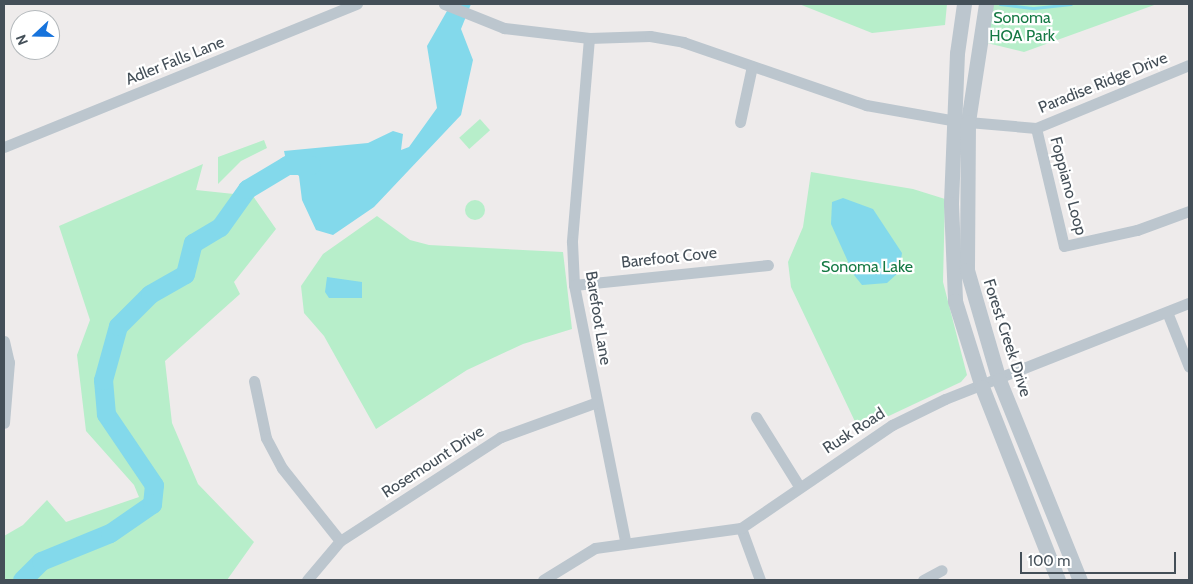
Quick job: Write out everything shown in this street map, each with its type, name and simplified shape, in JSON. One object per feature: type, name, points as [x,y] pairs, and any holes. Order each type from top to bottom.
[{"type":"street","name":"Adler Falls Lane","points":[[4,147],[357,4]]},
{"type":"street","name":"Paradise Ridge Drive","points":[[444,4],[485,24],[590,38],[650,36],[712,50],[752,66],[866,105],[962,122],[1036,128],[1189,65]]},
{"type":"street","name":"Forest Creek Drive","points":[[964,4],[957,53],[962,122],[967,270],[1000,380],[1080,580]]},
{"type":"street","name":"Forest Creek Drive","points":[[986,4],[962,122],[951,204],[955,301],[982,387],[1058,580]]},
{"type":"street","name":"Barefoot Lane","points":[[590,38],[572,242],[574,285],[625,541]]},
{"type":"street","points":[[740,122],[752,66]]},
{"type":"street","name":"Foppiano Loop","points":[[1036,128],[1064,246],[1137,230],[1189,212]]},
{"type":"street","name":"Barefoot Cove","points":[[574,285],[768,265]]},
{"type":"street","name":"Rusk Road","points":[[543,580],[595,548],[625,541],[741,528],[799,486],[892,425],[1189,303]]},
{"type":"street","points":[[1167,312],[1189,367]]},
{"type":"street","points":[[4,341],[9,362],[4,423]]},
{"type":"street","points":[[254,381],[266,438],[282,468],[340,541]]},
{"type":"street","name":"Rosemount Drive","points":[[307,580],[340,541],[501,437],[596,402]]},
{"type":"street","points":[[756,417],[799,486]]},
{"type":"street","points":[[741,528],[760,580]]},
{"type":"street","points":[[923,580],[942,570]]},
{"type":"green space","points":[[799,4],[947,4],[945,25],[872,33]]},
{"type":"green space","name":"Sonoma HOA Park","points":[[992,4],[1157,4],[1024,52],[987,43]]},
{"type":"green space","points":[[480,119],[490,130],[469,149],[459,138]]},
{"type":"green space","points":[[264,140],[267,148],[241,161],[218,184],[218,157]]},
{"type":"green space","points":[[203,164],[196,190],[253,196],[276,229],[234,282],[240,294],[165,361],[172,423],[198,484],[254,542],[227,580],[4,580],[4,536],[23,525],[47,500],[66,522],[139,497],[134,485],[86,431],[77,355],[90,320],[59,226]]},
{"type":"green space","name":"Sonoma Lake","points":[[811,172],[913,189],[945,199],[943,282],[967,375],[961,382],[859,430],[791,287],[788,262],[803,227]]},
{"type":"green space","points":[[475,200],[482,203],[485,210],[482,217],[475,220],[468,217],[465,210],[468,203]]},
{"type":"green space","points":[[377,216],[410,240],[429,245],[563,252],[572,329],[523,344],[467,370],[376,429],[324,336],[304,313],[301,286],[323,254]]},
{"type":"water","points":[[451,4],[471,4],[461,29],[473,60],[461,115],[374,207],[333,235],[316,230],[302,200],[299,176],[287,165],[284,151],[368,143],[393,131],[403,134],[401,150],[409,147],[437,108],[427,46]]},
{"type":"water","points":[[843,198],[873,209],[902,253],[899,272],[887,283],[862,285],[854,275],[831,224],[832,202]]},
{"type":"water","points":[[327,277],[362,282],[362,298],[329,298],[325,292]]},
{"type":"waterway","points":[[1000,4],[1034,8],[1071,4]]},
{"type":"waterway","points":[[22,580],[41,561],[110,533],[152,504],[154,485],[106,414],[103,380],[118,326],[150,294],[185,274],[193,243],[220,227],[247,189],[287,165],[311,165]]}]
